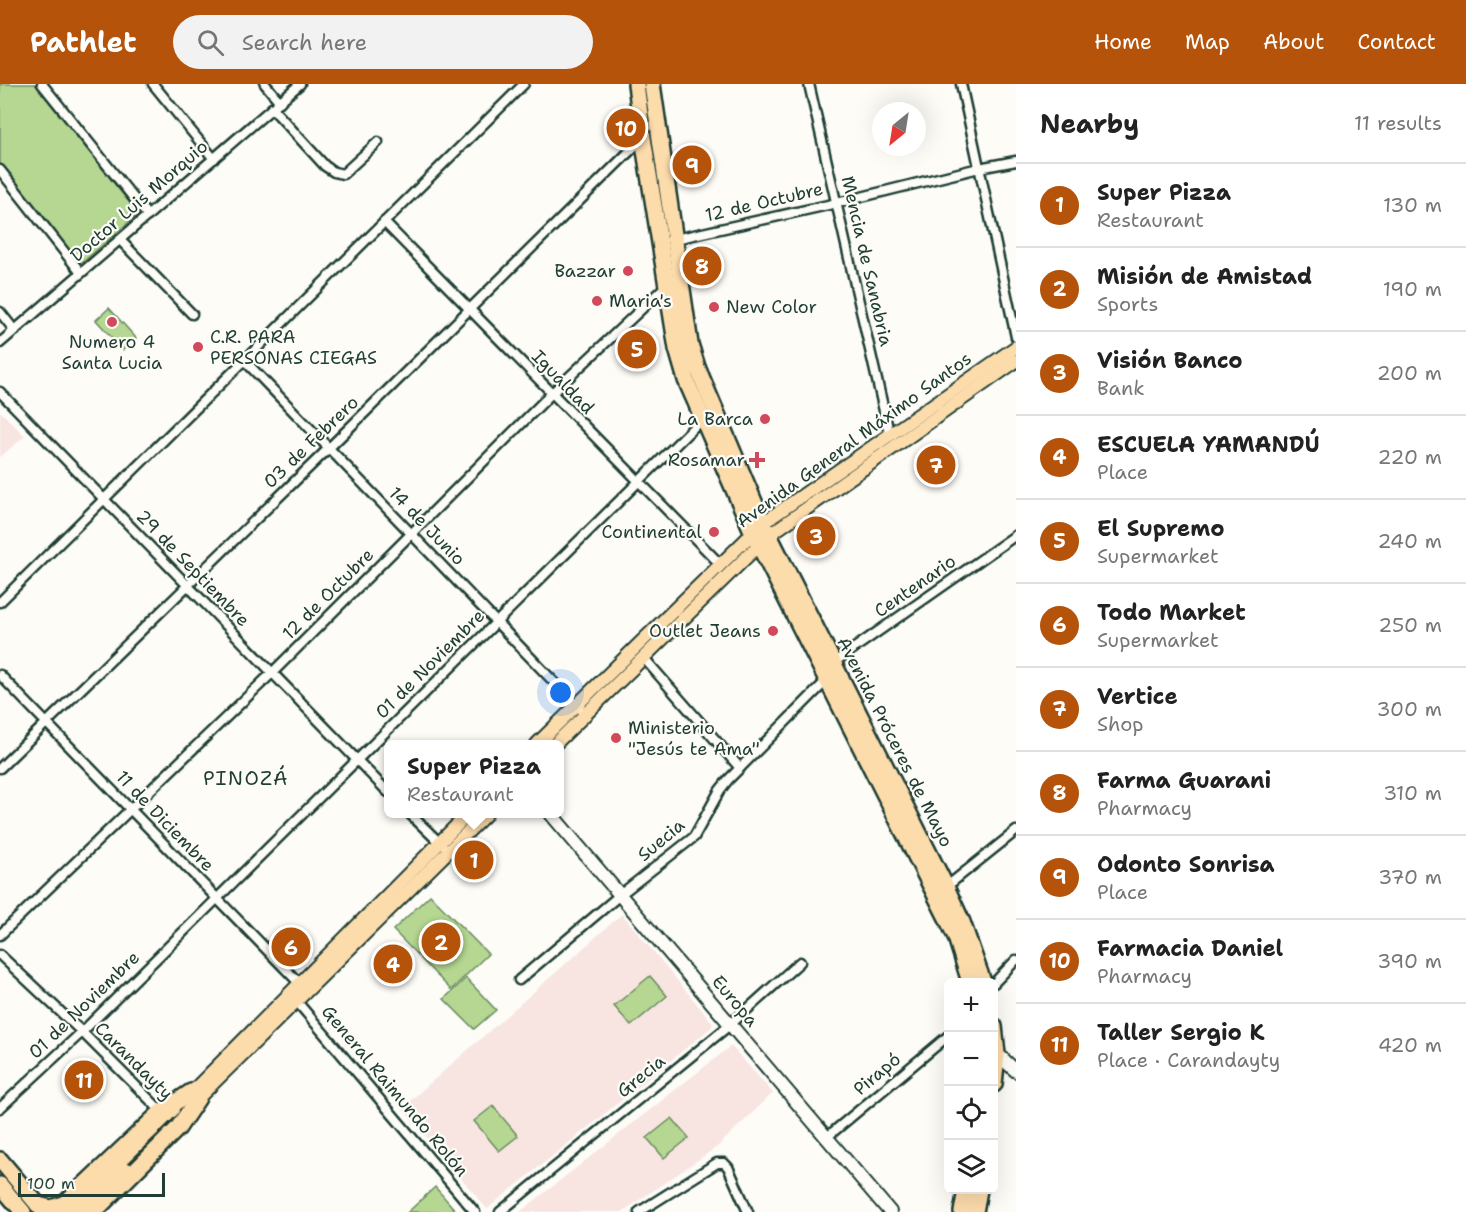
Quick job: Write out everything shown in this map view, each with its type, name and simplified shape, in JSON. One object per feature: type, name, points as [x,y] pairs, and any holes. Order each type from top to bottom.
[{"type":"highway","points":[[636,84],[643,138],[667,241],[680,276],[693,355],[761,533]]},
{"type":"highway","points":[[652,84],[667,241],[667,285],[682,366],[702,419],[761,533]]},
{"type":"highway","name":"Avenida Próceres de Mayo","points":[[761,533],[834,663],[946,887],[962,922],[982,978]]},
{"type":"highway","name":"Avenida Próceres de Mayo","points":[[761,533],[827,680],[956,937],[969,978]]},
{"type":"highway","points":[[0,1161],[41,1209],[64,1204],[164,1114],[194,1095]]},
{"type":"highway","points":[[94,1212],[178,1128],[194,1095]]},
{"type":"highway","points":[[0,1185],[23,1212]]},
{"type":"highway","points":[[962,1212],[965,1194]]},
{"type":"highway","points":[[975,1212],[977,1194]]},
{"type":"main road","name":"Avenida General Máximo Santos","points":[[558,740],[581,710],[720,564],[1016,347]]},
{"type":"main road","name":"Avenida General Máximo Santos","points":[[891,440],[1016,361]]},
{"type":"main road","name":"Avenida General Máximo Santos","points":[[542,740],[643,657],[761,533]]},
{"type":"main road","points":[[444,847],[464,818]]},
{"type":"main road","points":[[83,1212],[150,1140],[303,986],[444,847],[480,818]]},
{"type":"main road","points":[[69,1212],[150,1140],[164,1114]]},
{"type":"street","points":[[42,84],[148,216]]},
{"type":"street","points":[[153,84],[214,159]]},
{"type":"street","points":[[265,84],[276,105],[325,166],[334,172],[343,174],[378,142]]},
{"type":"street","name":"Doctor Luis Morquio","points":[[0,343],[300,84]]},
{"type":"street","points":[[0,602],[524,84]]},
{"type":"street","name":"Mencia de Sanabria","points":[[809,84],[891,440]]},
{"type":"street","points":[[961,84],[1016,338]]},
{"type":"street","name":"03 de Febrero","points":[[0,768],[329,448],[657,123]]},
{"type":"street","name":"12 de Octubre","points":[[667,241],[1016,161]]},
{"type":"street","points":[[0,170],[81,273]]},
{"type":"street","name":"Igualdad","points":[[384,222],[720,564]]},
{"type":"street","points":[[120,240],[192,314]]},
{"type":"street","name":"12 de Octubre","points":[[0,934],[272,673],[551,394],[667,285],[680,276]]},
{"type":"street","points":[[0,312],[15,331]]},
{"type":"street","name":"14 de Junio","points":[[245,361],[581,710]]},
{"type":"street","name":"29 de Septiembre","points":[[0,392],[384,788]]},
{"type":"street","name":"01 de Noviembre","points":[[0,1108],[82,1032],[702,419]]},
{"type":"street","name":"Centenario","points":[[834,663],[1016,536]]},
{"type":"street","points":[[643,657],[740,768]]},
{"type":"street","name":"11 de Diciembre","points":[[0,675],[303,986]]},
{"type":"street","name":"Suecia","points":[[519,980],[621,894],[694,837],[720,790],[827,680]]},
{"type":"street","points":[[415,818],[444,847]]},
{"type":"street","name":"Europa","points":[[555,818],[890,1212]]},
{"type":"street","points":[[946,887],[1016,831]]},
{"type":"street","name":"Carandayty","points":[[0,955],[164,1114]]},
{"type":"street","points":[[998,978],[1016,960]]},
{"type":"street","name":"Grecia","points":[[500,1212],[731,1024],[800,962]]},
{"type":"street","name":"General Raimundo Rolón","points":[[293,996],[475,1212]]},
{"type":"street","name":"Pirapó","points":[[827,1137],[944,1039]]},
{"type":"street","points":[[998,1056],[1016,1071]]},
{"type":"street","points":[[639,1212],[717,1163],[724,1163],[728,1167],[748,1212]]},
{"type":"shaded area","points":[[0,411],[25,436],[0,457]]},
{"type":"shaded area","points":[[622,914],[712,1022],[712,1027],[487,1209],[402,1108]]},
{"type":"shaded area","points":[[731,1046],[773,1093],[717,1147],[622,1212],[520,1212]]},
{"type":"green space","points":[[0,84],[35,84],[137,212],[136,216],[83,262],[76,261],[0,165]]},
{"type":"green space","points":[[109,308],[136,338],[123,350],[96,320]]},
{"type":"green space","points":[[430,895],[488,954],[451,990],[393,930]]},
{"type":"green space","points":[[650,976],[667,996],[631,1026],[614,1006]]},
{"type":"green space","points":[[466,978],[496,1010],[474,1029],[444,999]]},
{"type":"green space","points":[[493,1106],[518,1136],[499,1151],[474,1121]]},
{"type":"green space","points":[[672,1118],[689,1138],[664,1158],[647,1138]]},
{"type":"green space","points":[[435,1187],[457,1212],[408,1212]]},
{"type":"place","name":"Farmacia Daniel","points":[[626,128]]},
{"type":"place","name":"Odonto Sonrisa","points":[[692,165]]},
{"type":"place","name":"Farma Guarani","points":[[702,266]]},
{"type":"place","name":"Bazzar","points":[[628,271]]},
{"type":"place","name":"Maria's","points":[[597,301]]},
{"type":"place","name":"New Color","points":[[714,307]]},
{"type":"place","name":"Numero 4 Santa Lucia","points":[[112,322]]},
{"type":"place","name":"C.R. PARA PERSONAS CIEGAS","points":[[198,347]]},
{"type":"place","name":"El Supremo","points":[[637,349]]},
{"type":"place","name":"La Barca","points":[[765,419]]},
{"type":"place","name":"Rosamar","points":[[757,460]]},
{"type":"place","name":"Vertice","points":[[936,465]]},
{"type":"place","name":"Continental","points":[[714,532]]},
{"type":"place","name":"Visión Banco","points":[[816,536]]},
{"type":"place","name":"Outlet Jeans","points":[[773,631]]},
{"type":"place","name":"Ministerio \"Jesús te Ama\"","points":[[616,738]]},
{"type":"place","name":"Super Pizza","points":[[474,860]]},
{"type":"place","name":"Misión de Amistad","points":[[441,942]]},
{"type":"place","name":"Todo Market","points":[[291,947]]},
{"type":"place","name":"ESCUELA YAMANDÚ","points":[[393,964]]},
{"type":"place","name":"Taller Sergio K","points":[[84,1080]]},
{"type":"district","name":"PINOZÁ","points":[[246,778]]}]
